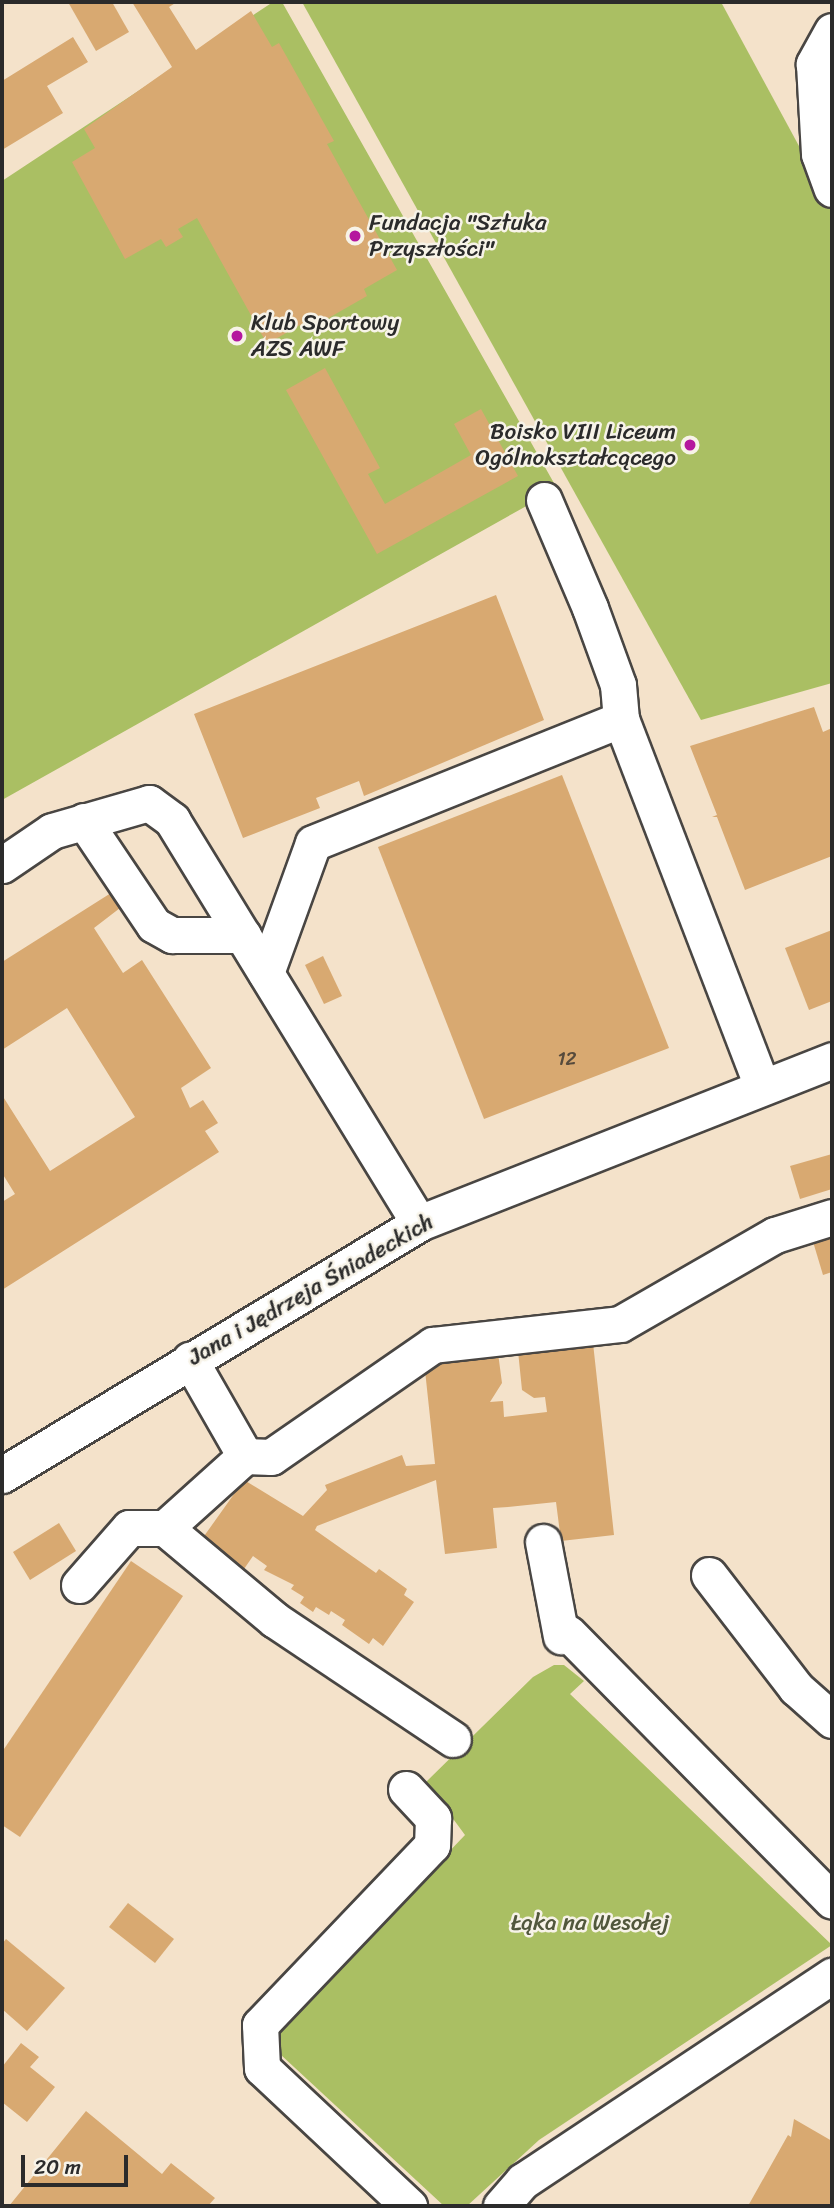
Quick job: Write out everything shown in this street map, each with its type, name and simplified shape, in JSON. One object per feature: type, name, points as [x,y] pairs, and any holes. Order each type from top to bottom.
[{"type":"street","points":[[832,30],[814,64],[819,154],[832,189]]},
{"type":"street","points":[[544,500],[618,685],[621,719],[762,1086]]},
{"type":"street","points":[[266,973],[313,843],[621,719]]},
{"type":"street","points":[[2,865],[52,831],[149,803],[172,820],[419,1223]]},
{"type":"street","points":[[84,821],[155,925],[172,935],[243,935]]},
{"type":"street","name":"Jana i Jędrzeja Śniadeckich","points":[[2,1475],[419,1223],[832,1060]]},
{"type":"street","points":[[165,1528],[244,1456],[271,1457],[433,1346],[620,1324],[775,1235],[832,1217]]},
{"type":"street","points":[[190,1360],[244,1456]]},
{"type":"street","points":[[79,1585],[129,1528],[165,1528],[275,1620],[453,1739]]},
{"type":"street","points":[[543,1542],[564,1634],[832,1901]]},
{"type":"street","points":[[709,1575],[796,1688],[832,1720]]},
{"type":"street","points":[[406,1789],[433,1818],[432,1845],[260,2025],[262,2068],[409,2206]]},
{"type":"street","points":[[500,2206],[523,2181],[832,1976]]},
{"type":"green space","name":"Klub Sportowy AZS AWF","points":[[273,2],[282,2],[559,492],[530,504],[2,800],[2,181]]},
{"type":"green space","name":"Boisko VIII Liceum Ogólnokształcącego","points":[[302,2],[721,2],[832,207],[832,683],[701,720]]},
{"type":"green space","name":"Łąka na Wesołej","points":[[554,1665],[564,1665],[584,1681],[570,1694],[832,1945],[539,2140],[467,2206],[444,2206],[267,2042],[465,1835],[426,1782],[533,1677]]},
{"type":"building","points":[[68,2],[112,2],[129,32],[96,51]]},
{"type":"building","points":[[132,2],[177,2],[169,7],[196,50],[251,11],[272,47],[279,43],[334,141],[327,144],[397,270],[364,289],[367,296],[304,332],[300,325],[267,344],[197,218],[178,229],[183,237],[166,247],[161,239],[125,259],[72,162],[95,148],[84,129],[172,67]]},
{"type":"building","points":[[73,37],[88,62],[47,86],[63,113],[2,150],[2,81]]},
{"type":"building","points":[[325,368],[380,468],[368,474],[385,504],[471,455],[454,424],[481,409],[518,476],[377,554],[286,390]]},
{"type":"building","points":[[496,595],[544,720],[364,796],[359,781],[316,798],[320,808],[243,838],[194,714]]},
{"type":"building","points":[[814,707],[823,732],[832,728],[832,856],[745,890],[717,817],[712,817],[717,815],[690,746]]},
{"type":"building","points":[[562,775],[669,1048],[484,1119],[378,847]]},
{"type":"building","points":[[141,874],[165,909],[133,927],[120,908],[94,928],[123,973],[142,960],[211,1068],[181,1088],[190,1108],[203,1100],[218,1123],[205,1131],[219,1152],[2,1290],[2,1202],[15,1194],[2,1173],[2,1095],[50,1171],[135,1117],[67,1008],[2,1050],[2,962]]},
{"type":"building","points":[[832,930],[832,1001],[809,1010],[785,948]]},
{"type":"building","points":[[323,956],[342,996],[324,1004],[305,965]]},
{"type":"building","points":[[832,1154],[832,1189],[800,1199],[790,1166]]},
{"type":"building","points":[[832,1229],[832,1272],[823,1275],[811,1235]]},
{"type":"building","points":[[593,1343],[614,1535],[561,1541],[556,1502],[493,1508],[497,1548],[445,1554],[436,1480],[317,1526],[315,1530],[376,1573],[379,1569],[407,1589],[404,1595],[414,1602],[383,1646],[373,1638],[369,1644],[342,1625],[345,1620],[331,1611],[329,1615],[316,1607],[313,1612],[300,1603],[304,1597],[291,1589],[294,1585],[264,1570],[267,1566],[253,1556],[244,1569],[202,1539],[244,1480],[303,1516],[327,1490],[325,1485],[402,1455],[406,1466],[435,1464],[424,1361],[498,1353],[502,1383],[490,1402],[503,1401],[504,1417],[547,1412],[545,1397],[534,1398],[522,1390],[518,1351]]},
{"type":"building","points":[[59,1523],[76,1551],[30,1580],[13,1552]]},
{"type":"building","points":[[131,1561],[183,1596],[20,1837],[2,1825],[2,1752]]},
{"type":"building","points":[[128,1903],[174,1939],[155,1963],[109,1927]]},
{"type":"building","points":[[6,1939],[65,1988],[27,2031],[2,2009],[2,1944]]},
{"type":"building","points":[[21,2043],[39,2057],[30,2067],[55,2087],[27,2122],[2,2102],[2,2067]]},
{"type":"building","points":[[86,2111],[162,2174],[171,2163],[215,2198],[208,2206],[9,2206]]},
{"type":"building","points":[[794,2119],[832,2141],[832,2206],[748,2206],[788,2135],[791,2137]]},
{"type":"place","name":"Fundacja \"Sztuka Przyszłości\"","points":[[355,236]]},
{"type":"place","name":"Klub Sportowy AZS AWF","points":[[237,336]]},
{"type":"place","name":"Boisko VIII Liceum Ogólnokształcącego","points":[[690,445]]}]
